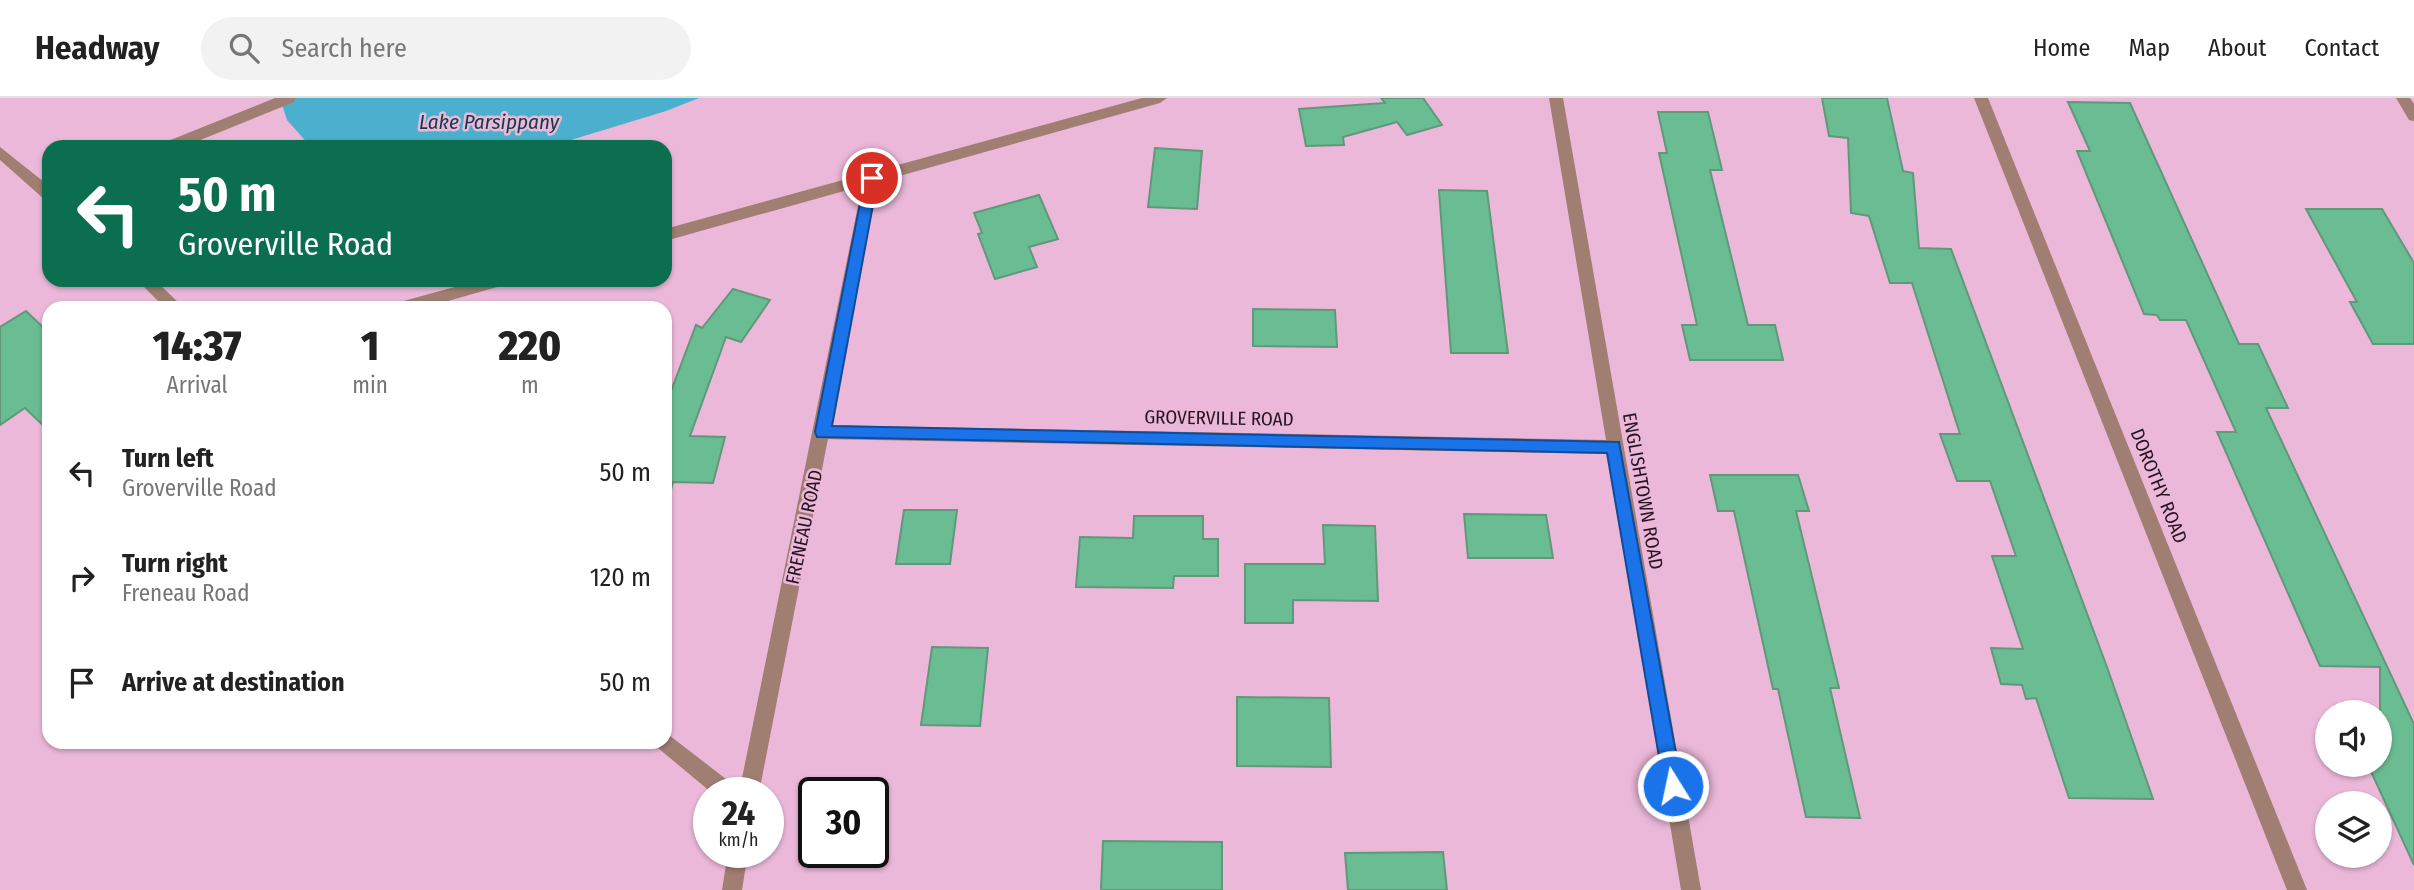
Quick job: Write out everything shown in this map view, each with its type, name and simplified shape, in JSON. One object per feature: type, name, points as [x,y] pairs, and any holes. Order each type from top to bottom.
[{"type":"street","points":[[185,140],[289,98]]},
{"type":"street","points":[[672,233],[1160,98]]},
{"type":"street","name":"ENGLISHTOWN ROAD","points":[[1556,98],[1613,447],[1691,890]]},
{"type":"street","name":"DOROTHY ROAD","points":[[1982,98],[2297,890]]},
{"type":"street","points":[[2403,98],[2414,116]]},
{"type":"street","points":[[0,152],[42,189]]},
{"type":"street","name":"FRENEAU ROAD","points":[[752,777],[872,178]]},
{"type":"street","points":[[153,287],[168,301]]},
{"type":"street","points":[[426,301],[476,287]]},
{"type":"street","name":"GROVERVILLE ROAD","points":[[823,432],[1613,447]]},
{"type":"street","points":[[672,747],[709,777]]},
{"type":"street","points":[[732,890],[735,868]]},
{"type":"water","name":"Lake Parsippany","points":[[280,98],[699,98],[571,140],[305,140],[287,120]]},
{"type":"building","points":[[1381,98],[1423,98],[1442,125],[1407,135],[1397,122],[1343,137],[1344,145],[1306,146],[1299,109],[1385,103]]},
{"type":"building","points":[[1822,98],[1887,98],[1903,171],[1913,173],[1919,248],[1951,249],[2107,667],[2153,799],[2069,798],[2036,698],[2026,699],[2022,685],[2001,684],[1991,648],[2023,649],[1992,556],[2016,556],[1990,481],[1957,481],[1940,434],[1960,434],[1912,283],[1890,283],[1869,216],[1851,213],[1848,138],[1829,136]]},
{"type":"building","points":[[2068,102],[2130,103],[2239,344],[2258,344],[2288,408],[2266,408],[2414,724],[2414,865],[2392,817],[2392,791],[2380,791],[2374,777],[2392,777],[2392,700],[2380,700],[2380,667],[2320,666],[2217,432],[2236,432],[2186,320],[2160,320],[2157,315],[2144,314],[2077,151],[2090,151]]},
{"type":"building","points":[[1658,112],[1708,112],[1722,170],[1710,170],[1748,325],[1775,325],[1783,360],[1690,360],[1682,325],[1697,325],[1659,153],[1667,153]]},
{"type":"building","points":[[1155,148],[1202,151],[1197,209],[1148,207]]},
{"type":"building","points":[[1439,190],[1487,191],[1508,353],[1451,353]]},
{"type":"building","points":[[1039,195],[1058,239],[1029,247],[1037,267],[995,279],[978,234],[982,233],[974,213]]},
{"type":"building","points":[[2306,209],[2382,209],[2414,263],[2414,344],[2373,344],[2350,302],[2357,302]]},
{"type":"building","points":[[733,289],[770,300],[741,342],[726,337],[690,436],[725,437],[713,483],[673,482],[672,486],[672,388],[696,325],[702,328]]},
{"type":"building","points":[[1253,309],[1335,310],[1337,347],[1253,346]]},
{"type":"building","points":[[26,311],[42,326],[42,424],[25,408],[0,425],[0,327]]},
{"type":"building","points":[[1710,475],[1798,475],[1809,511],[1796,511],[1839,688],[1830,688],[1860,818],[1806,817],[1778,689],[1773,689],[1734,511],[1718,511]]},
{"type":"building","points":[[904,510],[957,510],[950,564],[896,564]]},
{"type":"building","points":[[1464,514],[1546,515],[1553,558],[1468,558]]},
{"type":"building","points":[[1134,516],[1203,516],[1203,539],[1218,539],[1218,576],[1174,576],[1173,588],[1076,587],[1080,537],[1133,538]]},
{"type":"building","points":[[1323,525],[1375,526],[1378,601],[1293,600],[1293,623],[1245,623],[1245,564],[1325,564]]},
{"type":"building","points":[[932,647],[988,648],[980,726],[921,725]]},
{"type":"building","points":[[1237,697],[1329,698],[1331,767],[1237,766]]},
{"type":"building","points":[[1103,841],[1222,842],[1222,890],[1101,890]]},
{"type":"building","points":[[1443,852],[1447,890],[1348,890],[1345,853]]},
{"type":"route","points":[[872,178],[823,432],[1613,447],[1673,786]]}]
